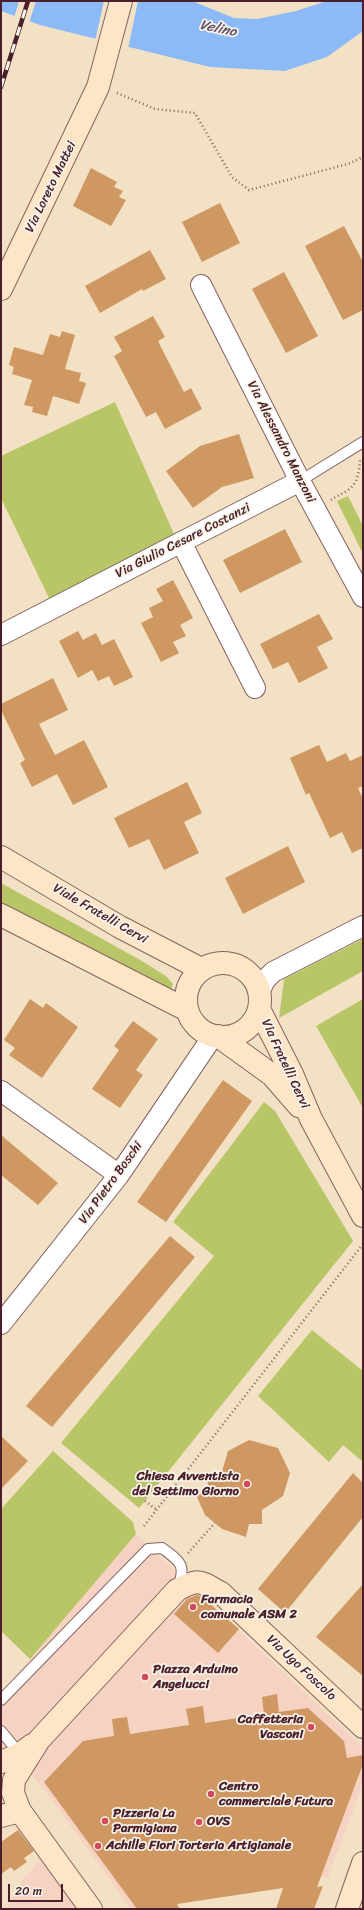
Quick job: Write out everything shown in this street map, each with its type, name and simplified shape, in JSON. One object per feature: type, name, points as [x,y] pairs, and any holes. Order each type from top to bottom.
[{"type":"street","name":"Via Loreto Mattei","points":[[1,289],[54,181],[107,88],[121,1]]},
{"type":"street","name":"Via Alessandro Manzoni","points":[[201,285],[300,481],[363,597]]},
{"type":"street","name":"Via Giulio Cesare Costanzi","points":[[1,635],[300,481]]},
{"type":"street","points":[[181,542],[255,688]]},
{"type":"street","name":"Viale Fratelli Cervi","points":[[1,856],[120,927],[202,969]]},
{"type":"street","points":[[1,915],[187,1010]]},
{"type":"street","points":[[259,1000],[255,981],[247,972],[237,965],[225,963],[213,964],[202,969],[193,977],[185,998],[187,1010],[192,1022],[202,1030],[216,1036],[236,1034],[246,1028],[254,1019],[259,1000],[264,980],[274,972],[363,926]]},
{"type":"street","name":"Via Fratelli Cervi","points":[[259,1000],[311,1119],[363,1216]]},
{"type":"street","name":"Via Fratelli Cervi","points":[[216,1036],[272,1075],[311,1119]]},
{"type":"street","name":"Via Pietro Boschi","points":[[1,1324],[119,1175],[216,1036]]},
{"type":"street","points":[[1,1091],[119,1175]]},
{"type":"street","name":"Via Ugo Foscolo","points":[[177,1590],[194,1581],[203,1583],[221,1593],[363,1727]]},
{"type":"street","points":[[91,1909],[11,1814],[14,1780],[39,1740],[177,1590]]},
{"type":"street","points":[[10,1758],[39,1740]]},
{"type":"street","points":[[347,1909],[363,1863]]},
{"type":"lane","name":"Via Giulio Cesare Costanzi","points":[[300,481],[363,442]]},
{"type":"lane","points":[[1,1700],[148,1549],[162,1548],[179,1561],[183,1575],[177,1590]]},
{"type":"lane","points":[[1,1731],[10,1758]]},
{"type":"path","points":[[107,88],[156,109],[195,113],[232,177],[249,190],[348,164],[363,157]]},
{"type":"path","points":[[328,502],[336,496],[346,492],[355,484],[359,476],[363,452]]},
{"type":"path","points":[[144,1526],[363,1244]]},
{"type":"path","points":[[145,1501],[157,1510]]},
{"type":"path","points":[[179,1561],[216,1523]]},
{"type":"shaded area","points":[[136,1534],[363,1747],[363,1784],[328,1877],[131,1909],[41,1785],[1,1744],[1,1693]]},
{"type":"shaded area","points":[[42,1856],[80,1909],[7,1909],[20,1884]]},
{"type":"green space","points":[[115,402],[174,534],[50,600],[1,498],[1,456]]},
{"type":"green space","points":[[348,496],[363,526],[363,554],[337,501]]},
{"type":"green space","points":[[1,883],[142,961],[166,976],[173,984],[169,996],[1,908]]},
{"type":"green space","points":[[363,939],[363,971],[279,1018],[284,979]]},
{"type":"green space","points":[[363,999],[363,1108],[316,1026]]},
{"type":"green space","points":[[264,1102],[275,1111],[353,1241],[139,1508],[61,1443],[214,1256],[173,1222]]},
{"type":"green space","points":[[312,1330],[363,1371],[363,1462],[343,1445],[329,1462],[258,1396]]},
{"type":"green space","points":[[53,1451],[133,1522],[136,1534],[30,1659],[1,1631],[1,1509]]},
{"type":"water","name":"Velino","points":[[1,1],[192,1],[234,18],[257,19],[296,11],[327,1],[363,1],[363,31],[327,57],[285,71],[210,67],[40,25],[1,11]]},
{"type":"pier","points":[[19,1],[36,1],[29,23],[14,18]]},
{"type":"pier","points":[[104,1],[138,1],[128,49],[95,41]]},
{"type":"building","points":[[91,168],[117,182],[114,187],[123,191],[119,197],[126,200],[111,226],[73,206]]},
{"type":"building","points":[[220,203],[240,243],[202,262],[182,222]]},
{"type":"building","points":[[344,226],[363,262],[363,310],[343,320],[305,246]]},
{"type":"building","points":[[150,250],[166,279],[143,291],[142,289],[100,313],[85,286]]},
{"type":"building","points":[[284,272],[318,336],[286,353],[252,289]]},
{"type":"building","points":[[153,316],[165,337],[158,341],[184,392],[191,388],[202,409],[165,429],[156,412],[146,417],[114,356],[122,351],[114,337]]},
{"type":"building","points":[[62,331],[75,335],[65,369],[81,373],[79,381],[86,383],[79,404],[53,396],[47,416],[32,412],[33,407],[24,405],[32,380],[12,374],[14,367],[9,365],[14,347],[43,355],[50,334],[60,337]]},
{"type":"building","points":[[239,434],[254,478],[222,487],[193,508],[166,471],[200,446]]},
{"type":"building","points":[[285,529],[302,562],[240,593],[223,560]]},
{"type":"building","points":[[173,580],[193,618],[180,625],[186,636],[173,642],[179,653],[161,662],[141,623],[153,617],[149,608],[163,601],[156,589]]},
{"type":"building","points":[[319,614],[333,639],[317,647],[328,668],[299,683],[288,662],[273,669],[260,644]]},
{"type":"building","points":[[78,631],[83,640],[96,633],[102,645],[114,639],[133,677],[114,686],[109,676],[98,681],[92,670],[78,678],[59,641]]},
{"type":"building","points":[[53,678],[68,710],[39,724],[55,755],[84,740],[108,787],[73,805],[57,774],[32,787],[20,763],[25,760],[1,710],[1,704]]},
{"type":"building","points":[[319,745],[327,762],[346,753],[350,761],[363,755],[363,786],[358,788],[363,799],[363,848],[352,853],[342,832],[330,838],[309,793],[306,795],[290,758]]},
{"type":"building","points":[[187,782],[202,813],[184,822],[199,853],[164,870],[149,839],[129,848],[114,818]]},
{"type":"building","points":[[288,846],[305,882],[243,914],[225,878]]},
{"type":"building","points":[[30,999],[43,1008],[46,1003],[78,1027],[42,1078],[9,1055],[15,1048],[4,1040]]},
{"type":"building","points":[[133,1021],[158,1039],[136,1070],[143,1075],[120,1108],[92,1089],[119,1050],[114,1046]]},
{"type":"building","points":[[223,1080],[252,1101],[166,1222],[137,1202]]},
{"type":"building","points":[[1,1135],[58,1183],[38,1205],[1,1175]]},
{"type":"building","points":[[170,1236],[195,1257],[52,1427],[26,1406]]},
{"type":"building","points":[[1,1436],[28,1461],[1,1489]]},
{"type":"building","name":"Chiesa Avventista del Settimo Giorno","points":[[249,1440],[278,1448],[290,1473],[283,1496],[262,1510],[262,1524],[249,1524],[246,1537],[222,1529],[205,1515],[196,1495],[209,1491],[207,1477],[221,1475],[228,1451]]},
{"type":"building","points":[[353,1473],[363,1483],[363,1517],[285,1613],[258,1589]]},
{"type":"building","points":[[363,1584],[363,1676],[316,1637]]},
{"type":"building","points":[[197,1595],[201,1596],[239,1629],[218,1653],[174,1614],[187,1599]]},
{"type":"building","name":"Centro commerciale Futura","points":[[277,1694],[279,1712],[308,1708],[344,1741],[347,1758],[363,1755],[363,1764],[317,1887],[323,1886],[314,1909],[276,1909],[283,1888],[177,1904],[180,1909],[137,1909],[44,1782],[83,1741],[114,1736],[112,1719],[127,1717],[130,1734],[189,1725],[186,1709],[203,1706],[205,1723],[264,1714],[262,1697]]},
{"type":"building","points":[[18,1830],[34,1851],[24,1858],[27,1862],[14,1871],[11,1867],[1,1874],[1,1842]]},
{"type":"railway","points":[[1,87],[28,1]]},
{"type":"place","name":"Chiesa Avventista del Settimo Giorno","points":[[247,1484]]},
{"type":"place","name":"Farmacia comunale ASM 2","points":[[193,1607]]},
{"type":"place","name":"Piazza Arduino Angelucci","points":[[145,1677]]},
{"type":"place","name":"Caffetteria Vasconi","points":[[311,1727]]},
{"type":"place","name":"Centro commerciale Futura","points":[[211,1794]]},
{"type":"place","name":"Pizzeria La Parmigiana","points":[[105,1821]]},
{"type":"place","name":"OVS","points":[[199,1822]]},
{"type":"place","name":"Achille Fiori Torteria Artigianale","points":[[98,1846]]}]
